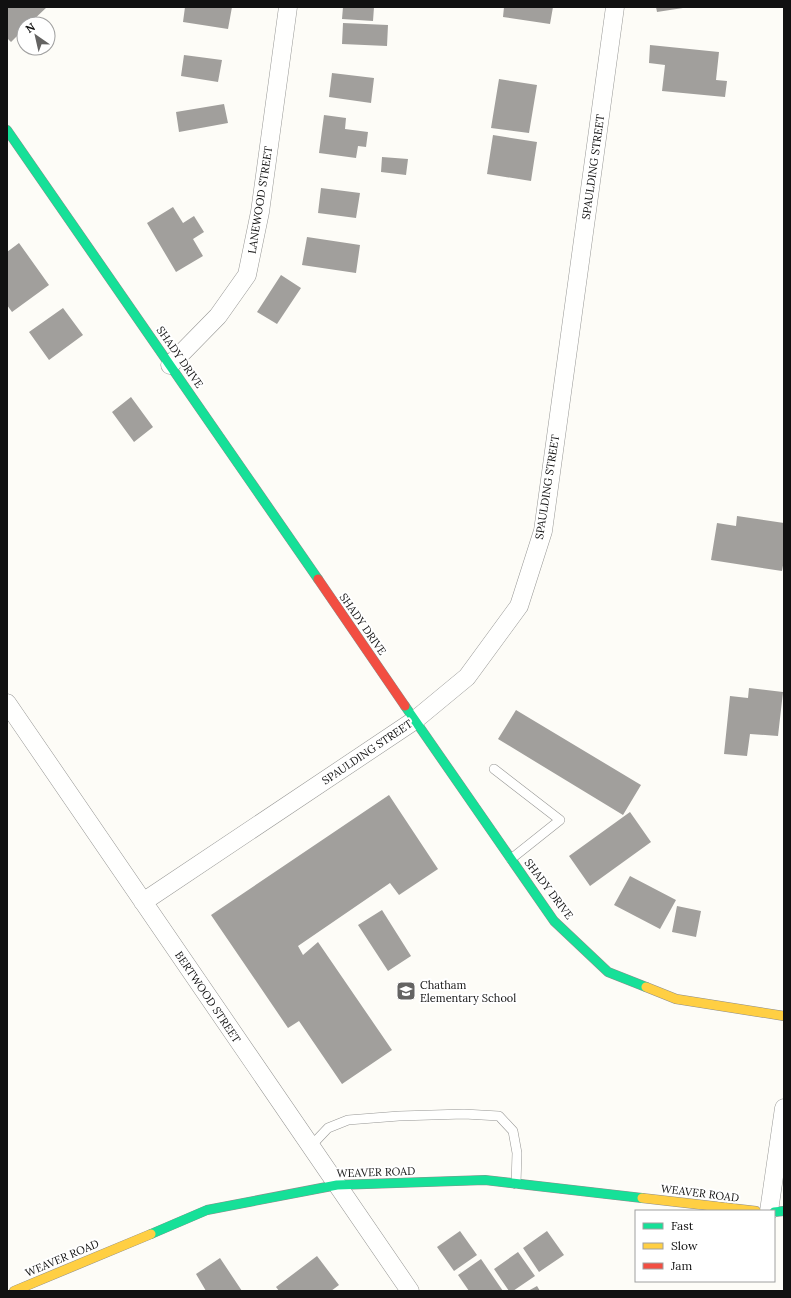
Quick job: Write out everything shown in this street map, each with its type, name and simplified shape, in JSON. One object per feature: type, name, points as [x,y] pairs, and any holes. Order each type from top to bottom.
[{"type":"street","name":"LANEWOOD STREET","points":[[170,364],[218,316],[247,275],[260,212],[288,7]]},
{"type":"street","name":"SPAULDING STREET","points":[[143,902],[415,720],[467,677],[519,606],[543,531],[615,7]]},
{"type":"street","name":"SHADY DRIVE","points":[[7,130],[554,921],[608,972],[676,999],[784,1016]]},
{"type":"street","name":"BERTWOOD STREET","points":[[7,703],[410,1291]]},
{"type":"street","points":[[769,1210],[784,1108]]},
{"type":"street","name":"WEAVER ROAD","points":[[14,1291],[207,1210],[337,1185],[485,1180],[747,1210]]},
{"type":"street","points":[[7,1289],[14,1291]]},
{"type":"lane","points":[[494,769],[560,820],[511,859]]},
{"type":"lane","points":[[310,1147],[328,1128],[348,1120],[406,1115],[464,1114],[499,1116],[513,1131],[517,1153],[516,1184]]},
{"type":"building","points":[[7,7],[47,7],[37,16],[16,16],[16,37],[11,42],[7,38]]},
{"type":"building","points":[[185,7],[232,7],[228,29],[183,22]]},
{"type":"building","points":[[343,7],[374,7],[373,21],[342,19]]},
{"type":"building","points":[[504,7],[553,7],[550,24],[503,17]]},
{"type":"building","points":[[656,7],[683,7],[683,8],[657,12]]},
{"type":"building","points":[[343,23],[388,25],[387,46],[342,44]]},
{"type":"building","points":[[650,45],[719,52],[716,80],[727,81],[725,97],[662,91],[665,65],[649,63]]},
{"type":"building","points":[[184,55],[222,60],[218,82],[181,76]]},
{"type":"building","points":[[332,73],[374,78],[371,103],[329,97]]},
{"type":"building","points":[[499,79],[537,85],[529,133],[491,128]]},
{"type":"building","points":[[224,104],[228,123],[179,132],[176,112]]},
{"type":"building","points":[[324,115],[346,118],[345,129],[368,132],[366,147],[358,146],[356,158],[319,153]]},
{"type":"building","points":[[493,135],[537,142],[531,181],[487,174]]},
{"type":"building","points":[[382,157],[408,159],[406,175],[381,172]]},
{"type":"building","points":[[321,188],[360,193],[356,218],[318,213]]},
{"type":"building","points":[[173,207],[183,223],[194,216],[204,232],[193,239],[203,256],[176,272],[147,223]]},
{"type":"building","points":[[307,237],[360,245],[356,273],[302,265]]},
{"type":"building","points":[[19,243],[49,285],[12,312],[7,305],[7,252]]},
{"type":"building","points":[[281,275],[301,288],[277,324],[257,312]]},
{"type":"building","points":[[63,308],[83,335],[49,360],[29,332]]},
{"type":"building","points":[[131,397],[153,427],[134,442],[112,412]]},
{"type":"building","points":[[737,516],[784,523],[784,560],[782,571],[711,560],[717,523],[736,526]]},
{"type":"building","points":[[749,688],[783,692],[778,736],[750,734],[747,756],[724,754],[730,696],[748,698]]},
{"type":"building","points":[[516,710],[641,785],[623,815],[498,739]]},
{"type":"building","points":[[389,795],[438,869],[399,895],[390,883],[298,946],[303,955],[318,942],[392,1050],[342,1084],[299,1021],[288,1028],[211,915]]},
{"type":"building","points":[[630,812],[651,842],[590,886],[569,856]]},
{"type":"building","points":[[630,876],[676,900],[660,929],[614,905]]},
{"type":"building","points":[[677,906],[701,911],[696,937],[672,932]]},
{"type":"building","points":[[382,910],[411,956],[388,971],[358,925]]},
{"type":"building","points":[[460,1231],[477,1255],[454,1271],[437,1247]]},
{"type":"building","points":[[547,1231],[564,1255],[539,1272],[523,1248]]},
{"type":"building","points":[[518,1252],[535,1276],[513,1291],[509,1291],[494,1269]]},
{"type":"building","points":[[317,1256],[339,1285],[331,1291],[279,1291],[276,1287]]},
{"type":"building","points":[[220,1258],[242,1291],[206,1291],[196,1274]]},
{"type":"building","points":[[481,1259],[503,1291],[469,1291],[458,1275]]},
{"type":"building","points":[[537,1286],[540,1291],[528,1291]]},
{"type":"traffic: fast","points":[[7,130],[318,579]]},
{"type":"traffic: fast","points":[[405,706],[554,921],[608,972],[646,987]]},
{"type":"traffic: fast","points":[[151,1234],[207,1210],[337,1185],[485,1180],[642,1198]]},
{"type":"traffic: fast","points":[[775,1212],[784,1211]]},
{"type":"traffic: slow","points":[[646,987],[676,999],[784,1016]]},
{"type":"traffic: slow","points":[[642,1198],[747,1210]]},
{"type":"traffic: slow","points":[[14,1291],[151,1234]]},
{"type":"traffic: jam","points":[[318,579],[405,706]]},
{"type":"place","name":"Chatham Elementary School","points":[[406,991]]}]
